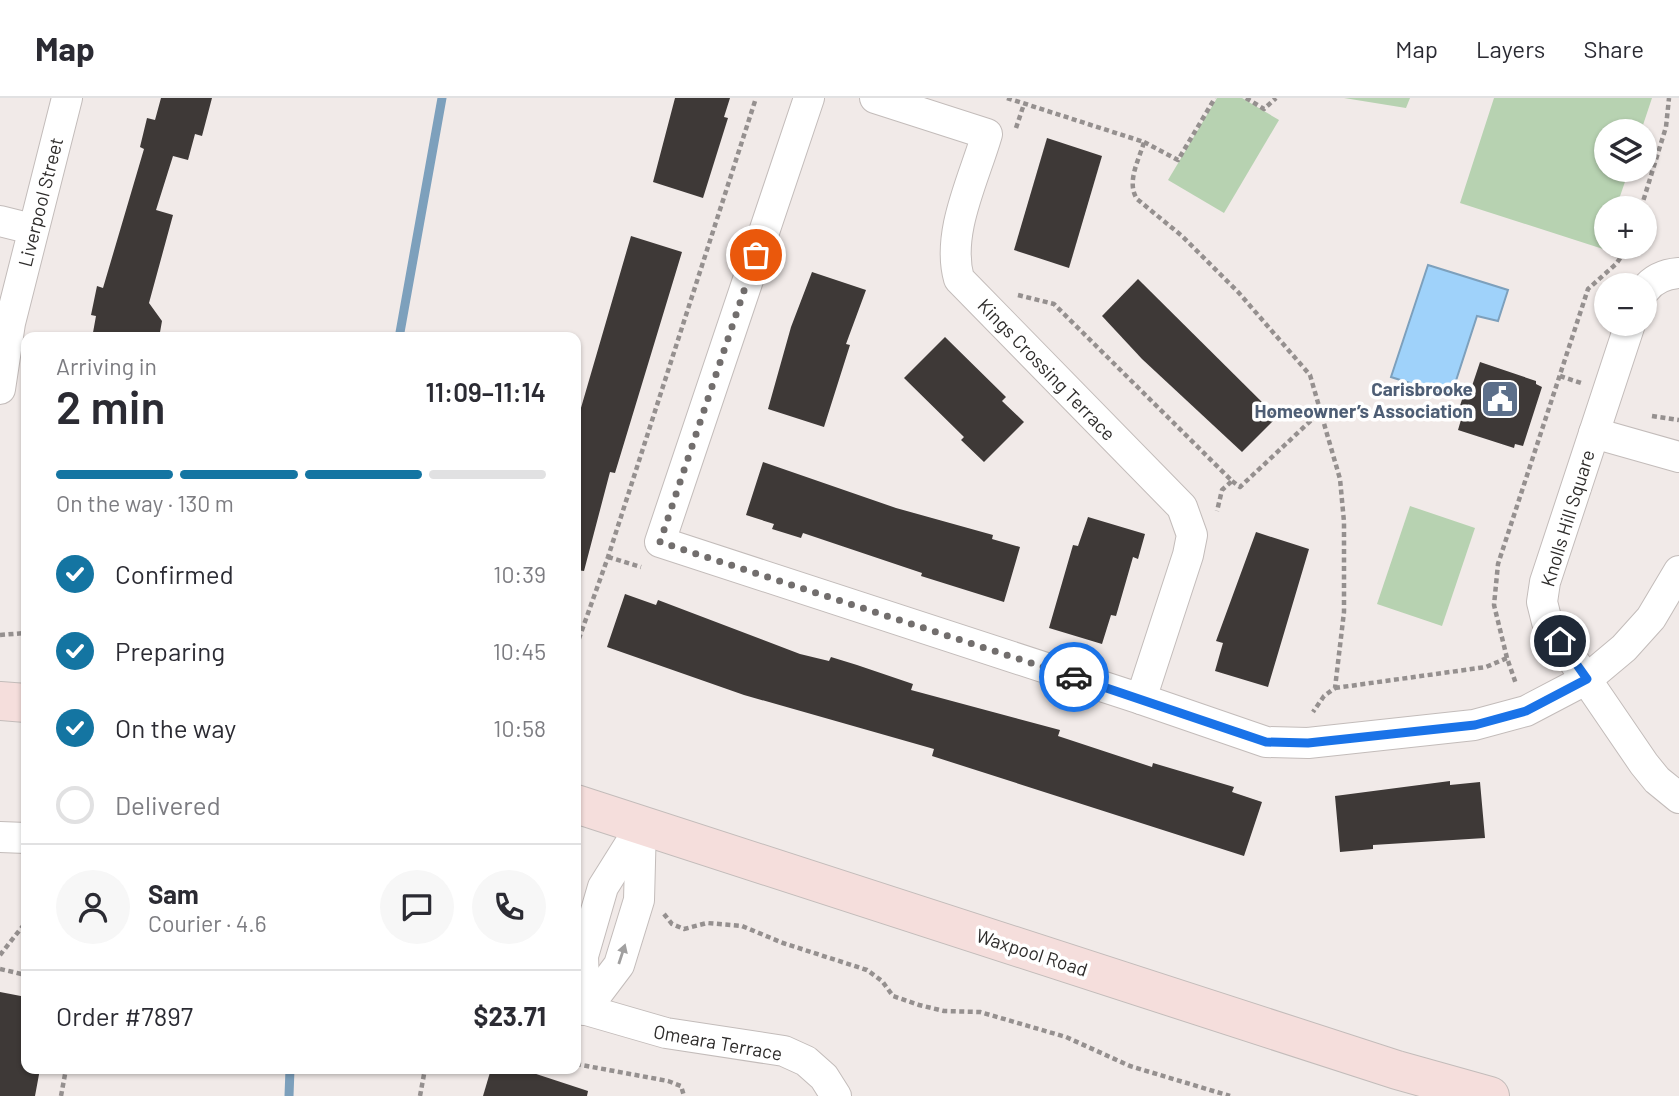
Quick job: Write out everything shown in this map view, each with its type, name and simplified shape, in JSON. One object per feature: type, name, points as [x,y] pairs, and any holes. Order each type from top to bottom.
[{"type":"street","name":"Liverpool Street","points":[[0,389],[10,323],[67,98]]},
{"type":"street","points":[[809,98],[660,542],[1141,698],[1266,742],[1308,743],[1475,725],[1526,711],[1587,679],[1624,648],[1651,618],[1679,571]]},
{"type":"street","name":"Kings Crossing Terrace","points":[[875,98],[987,134],[956,238],[954,259],[960,279],[1182,507],[1192,535],[1188,555],[1141,698]]},
{"type":"street","points":[[0,221],[32,229]]},
{"type":"street","points":[[1657,280],[1669,274],[1679,274]]},
{"type":"street","name":"Knolls Hill Square","points":[[1626,336],[1545,582],[1542,602],[1547,622],[1644,764],[1657,780],[1679,798]]},
{"type":"street","points":[[1594,433],[1679,457]]},
{"type":"street","points":[[0,701],[21,703]]},
{"type":"street","name":"Waxpool Road","points":[[581,806],[1397,1070],[1490,1096]]},
{"type":"street","points":[[581,1008],[619,965],[639,900],[641,825]]},
{"type":"street","points":[[581,991],[583,956],[603,887],[641,825]]},
{"type":"street","points":[[0,837],[21,838]]},
{"type":"street","name":"Omeara Terrace","points":[[581,1009],[666,1033],[784,1051],[806,1061],[824,1077],[836,1096]]},
{"type":"path","points":[[581,633],[755,98]]},
{"type":"path","points":[[1007,98],[1144,142],[1178,160],[1215,98]]},
{"type":"path","points":[[1246,98],[1264,108],[1276,98]]},
{"type":"path","points":[[1645,196],[1666,127],[1669,98]]},
{"type":"path","points":[[1012,141],[1024,104]]},
{"type":"path","points":[[1144,142],[1132,181],[1132,191],[1137,199],[1182,236],[1239,293],[1310,375],[1340,479],[1344,522],[1344,612],[1335,688],[1324,696],[1314,712],[1303,715]]},
{"type":"path","points":[[1507,658],[1494,605],[1498,564],[1588,289],[1620,259]]},
{"type":"path","points":[[1015,295],[1054,303],[1240,487],[1320,412]]},
{"type":"path","points":[[1217,518],[1217,503],[1222,490],[1232,481]]},
{"type":"path","points":[[0,635],[21,633]]},
{"type":"path","points":[[639,900],[658,906],[672,924],[684,929],[706,923],[742,926],[783,943],[867,970],[882,981],[893,996],[944,1011],[980,1012],[1066,1037],[1130,1066],[1230,1096]]},
{"type":"path","points":[[0,955],[21,928]]},
{"type":"path","points":[[0,969],[21,974]]},
{"type":"path","points":[[581,1065],[668,1081],[681,1086],[684,1096]]},
{"type":"path","points":[[61,1096],[65,1074]]},
{"type":"path","points":[[420,1096],[424,1074]]},
{"type":"green space","points":[[1217,98],[1242,98],[1279,120],[1224,213],[1168,180]]},
{"type":"green space","points":[[1344,98],[1410,98],[1406,108]]},
{"type":"green space","points":[[1494,98],[1652,98],[1645,119],[1594,119],[1594,182],[1625,182],[1620,196],[1594,196],[1594,246],[1460,203]]},
{"type":"green space","points":[[1410,506],[1475,528],[1442,626],[1377,604]]},
{"type":"water","points":[[1428,265],[1508,290],[1498,321],[1477,316],[1451,396],[1391,377]]},
{"type":"building","points":[[161,98],[212,98],[202,136],[195,134],[188,160],[173,156],[156,210],[173,215],[149,303],[162,321],[160,332],[93,332],[96,316],[91,315],[97,286],[103,288],[144,149],[140,147],[147,118],[155,120]]},
{"type":"building","points":[[675,98],[730,98],[724,117],[728,118],[703,198],[653,182]]},
{"type":"building","points":[[1047,138],[1102,156],[1069,268],[1014,250]]},
{"type":"building","points":[[631,236],[682,252],[615,473],[610,472],[584,571],[581,571],[581,408]]},
{"type":"building","points":[[812,272],[866,290],[846,344],[850,345],[824,427],[768,409],[791,327]]},
{"type":"building","points":[[1138,279],[1277,417],[1242,452],[1142,359],[1102,316]]},
{"type":"building","points":[[945,337],[1006,397],[1002,401],[1024,422],[984,462],[961,440],[964,437],[904,378]]},
{"type":"building","name":"Carisbrooke Homeowner’s Association","points":[[1480,362],[1536,381],[1536,384],[1542,387],[1523,446],[1515,444],[1514,448],[1458,430],[1463,413],[1458,412],[1467,384],[1472,386]]},
{"type":"building","points":[[763,462],[896,508],[993,535],[992,539],[1020,547],[1004,602],[921,576],[922,573],[803,533],[801,538],[772,529],[774,524],[746,515]]},
{"type":"building","points":[[1088,517],[1145,534],[1138,559],[1133,557],[1116,616],[1111,615],[1102,644],[1049,628],[1073,545],[1078,546]]},
{"type":"building","points":[[1256,532],[1309,549],[1268,687],[1215,671],[1223,643],[1216,641]]},
{"type":"building","points":[[625,594],[656,605],[658,600],[800,654],[829,661],[831,657],[857,665],[913,684],[911,690],[1060,730],[1058,736],[1152,767],[1153,763],[1234,787],[1232,792],[1262,802],[1244,856],[932,756],[934,749],[744,695],[607,647]]},
{"type":"building","points":[[1450,781],[1450,785],[1480,782],[1485,838],[1373,845],[1373,849],[1340,852],[1335,796]]},
{"type":"building","points":[[0,992],[21,996],[21,1074],[39,1074],[35,1096],[0,1096]]},
{"type":"building","points":[[490,1074],[536,1074],[588,1091],[587,1096],[483,1096]]},
{"type":"waterway","points":[[400,332],[442,98]]},
{"type":"waterway","points":[[289,1096],[290,1074]]},
{"type":"way so far","points":[[756,255],[660,542],[1074,677]]},
{"type":"place","name":"Carisbrooke Homeowner’s Association","points":[[1500,399]]},
{"type":"route","points":[[1074,677],[1266,742],[1308,743],[1475,725],[1526,711],[1587,679],[1560,641]]}]
